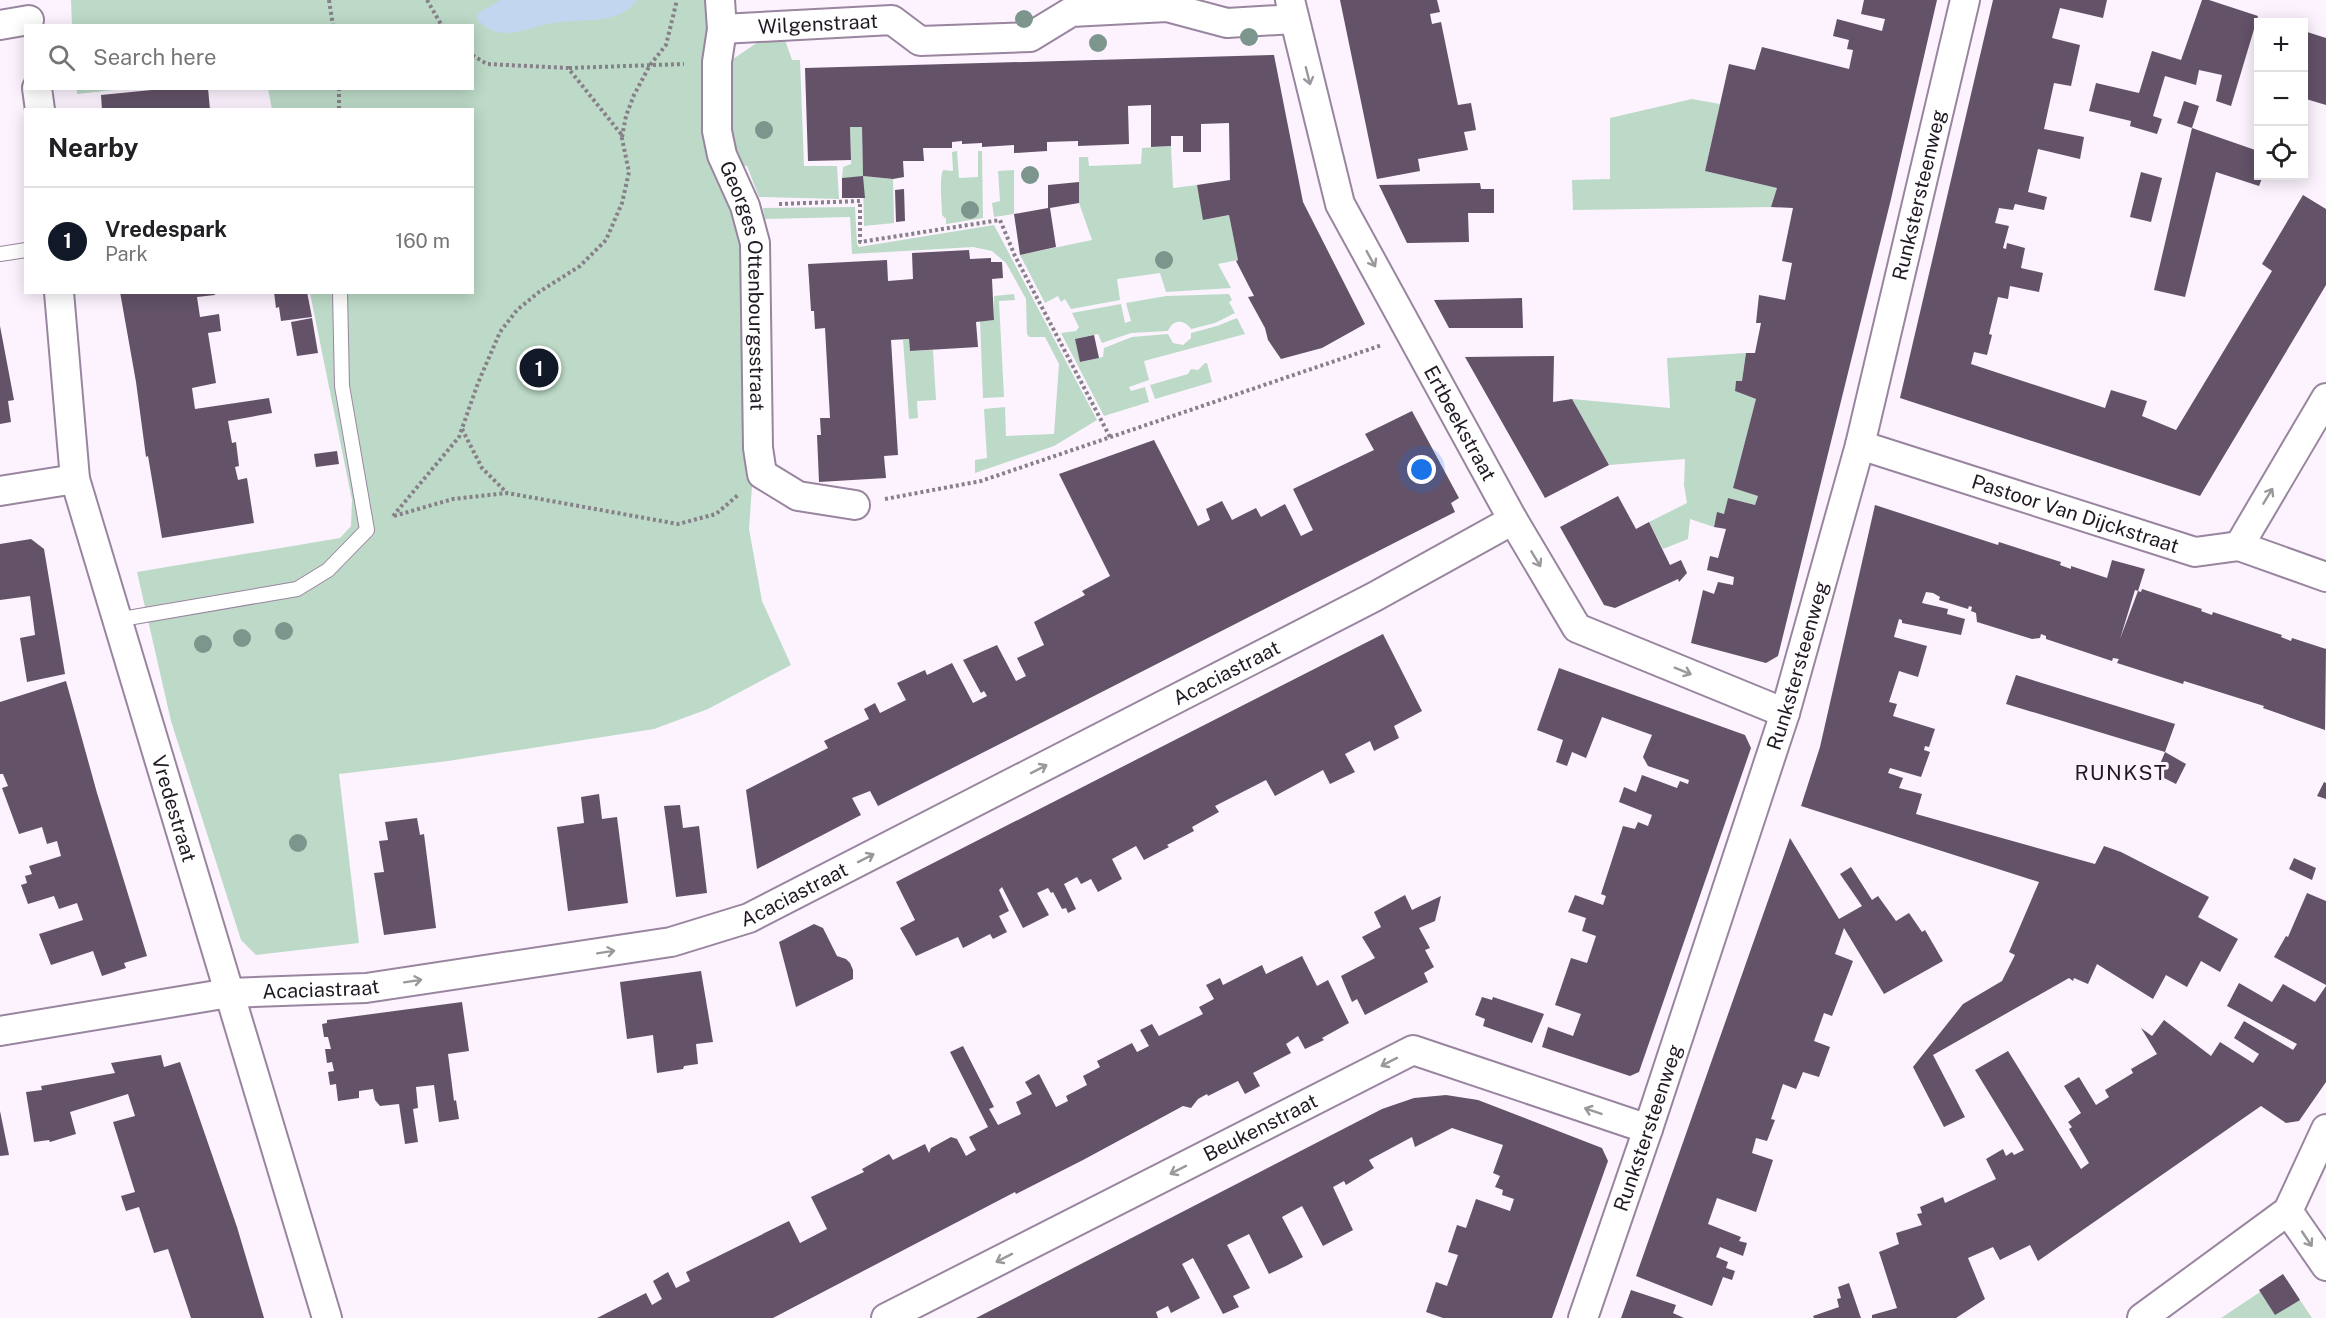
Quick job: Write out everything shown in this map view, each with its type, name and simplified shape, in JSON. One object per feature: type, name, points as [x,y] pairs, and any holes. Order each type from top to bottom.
[{"type":"street","name":"Georges Ottenbourgsstraat","points":[[720,0],[722,29],[717,62],[717,131],[722,155],[745,206],[754,243],[758,448],[762,474]]},
{"type":"street","name":"Runkstersteenweg","points":[[1583,1318],[1785,713],[1860,445],[1965,0]]},
{"type":"street","name":"Wilgenstraat","points":[[722,29],[892,20],[921,41],[1030,37],[1071,12],[1167,7],[1227,23],[1292,10]]},
{"type":"street","name":"Ertbeekstraat","points":[[1292,10],[1340,204],[1513,520],[1577,628],[1785,713]]},
{"type":"street","points":[[0,26],[30,15]]},
{"type":"street","points":[[37,90],[40,108]]},
{"type":"street","name":"Vredestraat","points":[[59,294],[75,479],[327,1318]]},
{"type":"street","points":[[2239,546],[2326,399]]},
{"type":"street","name":"Pastoor Van Dijckstraat","points":[[1860,445],[2195,552],[2239,546],[2326,577]]},
{"type":"street","points":[[762,474],[798,496],[855,505]]},
{"type":"street","points":[[0,492],[75,479]]},
{"type":"street","name":"Acaciastraat","points":[[0,1031],[229,993],[366,988],[671,942],[749,918],[1374,597],[1513,520]]},
{"type":"street","name":"Beukenstraat","points":[[886,1318],[1413,1050],[1648,1129]]},
{"type":"street","points":[[2142,1318],[2288,1211],[2326,1129]]},
{"type":"street","points":[[2288,1211],[2326,1266]]},
{"type":"lane","points":[[0,254],[24,250]]},
{"type":"lane","points":[[116,620],[297,589],[328,570],[367,530],[342,386],[340,294]]},
{"type":"path","points":[[329,0],[333,24]]},
{"type":"path","points":[[427,0],[441,24]]},
{"type":"path","points":[[393,516],[459,437],[500,332],[517,310],[538,292],[580,266],[606,240],[622,203],[629,172],[622,138],[626,116],[634,95],[651,65],[666,45],[678,0]]},
{"type":"path","points":[[474,56],[487,64],[568,68],[717,62]]},
{"type":"path","points":[[568,68],[589,92],[622,138]]},
{"type":"path","points":[[339,90],[339,108]]},
{"type":"path","points":[[745,206],[860,201],[860,242],[1000,220],[1015,256],[1110,437]]},
{"type":"path","points":[[855,505],[981,481],[1412,336]]},
{"type":"path","points":[[462,429],[482,468],[507,493]]},
{"type":"path","points":[[367,530],[393,516],[453,499],[507,493],[678,524],[716,514],[762,474]]},
{"type":"green space","points":[[71,0],[712,0],[710,87],[748,243],[755,444],[749,529],[762,601],[791,665],[708,709],[654,729],[448,761],[339,774],[359,943],[256,955],[241,940],[171,721],[137,572],[340,538],[351,526],[352,500],[310,294],[474,294],[474,108],[272,108],[268,90],[474,90],[474,24],[72,24]]},
{"type":"green space","points":[[773,32],[784,37],[792,60],[800,60],[804,166],[837,166],[839,199],[759,197],[747,166],[735,165],[730,150],[730,61]]},
{"type":"green space","points":[[77,90],[114,90],[77,94]]},
{"type":"green space","points":[[1692,99],[1720,104],[1705,171],[1777,188],[1771,207],[1573,210],[1572,180],[1610,179],[1610,118]]},
{"type":"green space","points":[[850,127],[862,127],[863,176],[893,179],[894,223],[864,226],[863,177],[842,178],[843,167],[851,164]]},
{"type":"green space","points":[[1171,146],[1173,188],[1197,185],[1204,220],[1229,215],[1238,260],[1218,264],[1231,288],[1166,292],[1160,273],[1117,279],[1120,300],[1071,309],[1065,299],[1061,302],[1058,296],[1045,303],[1020,255],[1092,240],[1079,203],[1079,157],[1088,157],[1089,166],[1141,164],[1142,148]]},
{"type":"green space","points":[[957,151],[959,178],[978,177],[978,151],[982,151],[983,218],[946,224],[946,219],[942,215],[942,174],[943,170],[953,171],[952,152]]},
{"type":"green space","points":[[1014,170],[1014,214],[994,217],[992,203],[1000,201],[998,171]]},
{"type":"green space","points":[[855,207],[859,247],[994,225],[1097,420],[1054,446],[975,473],[975,460],[987,458],[984,409],[1005,407],[1006,436],[1054,434],[1059,364],[1045,337],[1029,337],[1027,334],[1026,299],[1006,263],[992,251],[973,247],[852,254],[850,217],[765,219],[763,208]]},
{"type":"green space","points":[[1014,294],[1015,300],[999,301],[1004,397],[983,398],[980,321],[994,320],[994,296]]},
{"type":"green space","points":[[1229,294],[1232,300],[1229,302],[1235,313],[1215,323],[1191,329],[1185,323],[1176,322],[1168,331],[1131,333],[1102,343],[1098,334],[1075,339],[1081,362],[1103,357],[1104,348],[1132,337],[1168,334],[1173,343],[1183,345],[1191,338],[1191,333],[1237,318],[1245,334],[1144,361],[1149,380],[1129,387],[1131,391],[1145,387],[1149,402],[1104,416],[1061,333],[1076,331],[1079,327],[1072,313],[1121,304],[1125,323],[1131,321],[1126,303],[1166,296]]},
{"type":"green space","points":[[909,339],[910,351],[933,350],[936,400],[917,401],[918,418],[909,419],[903,340]]},
{"type":"green space","points":[[1746,353],[1742,381],[1736,381],[1735,391],[1756,399],[1733,488],[1758,496],[1755,505],[1728,498],[1724,514],[1717,513],[1714,527],[1690,519],[1688,539],[1663,549],[1649,522],[1687,503],[1684,485],[1685,459],[1609,465],[1572,399],[1670,408],[1667,358]]},
{"type":"green space","points":[[1207,363],[1212,382],[1155,399],[1150,385],[1188,374],[1191,369],[1198,370]]},
{"type":"green space","points":[[2284,1276],[2312,1318],[2221,1318]]},
{"type":"water","points":[[501,0],[637,0],[620,14],[610,17],[554,23],[500,33],[481,24],[477,14]]},
{"type":"building","points":[[1340,0],[1437,0],[1440,12],[1430,14],[1432,24],[1441,22],[1458,105],[1471,103],[1476,130],[1464,132],[1468,150],[1418,159],[1420,171],[1377,179]]},
{"type":"building","points":[[1864,0],[1937,0],[1891,199],[1778,656],[1766,663],[1691,643],[1703,590],[1714,594],[1718,582],[1733,585],[1734,577],[1707,570],[1710,556],[1718,558],[1726,529],[1714,527],[1717,512],[1724,514],[1728,498],[1755,505],[1758,496],[1733,488],[1756,399],[1735,391],[1736,381],[1742,381],[1746,353],[1755,353],[1761,323],[1756,323],[1759,295],[1785,300],[1792,263],[1782,261],[1793,208],[1771,207],[1777,188],[1705,171],[1729,64],[1755,70],[1762,47],[1849,69],[1853,50],[1847,49],[1849,40],[1833,36],[1837,19],[1882,31],[1885,19],[1861,14]]},
{"type":"building","points":[[1993,0],[2107,0],[2103,18],[2060,8],[2052,38],[2080,45],[2071,86],[2054,83],[2044,129],[2084,137],[2080,159],[2038,149],[2028,192],[2047,197],[2044,210],[2015,204],[2013,210],[1999,208],[1995,223],[2009,226],[2003,248],[2006,249],[2007,243],[2025,248],[2021,268],[2043,273],[2039,292],[2010,286],[2008,299],[1998,297],[1989,334],[1992,335],[1987,355],[1974,352],[1971,364],[2105,408],[2111,390],[2147,401],[2142,416],[2176,430],[2272,271],[2262,264],[2303,195],[2326,209],[2326,285],[2200,496],[1900,398]]},
{"type":"building","points":[[2202,0],[2209,0],[2258,16],[2254,18],[2254,29],[2231,106],[2216,101],[2222,75],[2199,70],[2196,85],[2165,76],[2153,116],[2162,119],[2157,134],[2130,126],[2131,121],[2089,111],[2096,83],[2139,93],[2152,51],[2181,60]]},
{"type":"building","points":[[2308,32],[2326,38],[2326,105],[2308,100]]},
{"type":"building","points":[[1274,55],[1303,202],[1365,324],[1322,348],[1281,359],[1268,340],[1265,328],[1248,297],[1254,296],[1236,261],[1238,260],[1229,215],[1203,220],[1197,185],[1230,180],[1229,123],[1201,124],[1201,152],[1183,152],[1183,136],[1171,136],[1171,146],[1151,147],[1151,105],[1128,106],[1129,144],[1078,146],[1078,141],[1047,142],[1047,151],[1014,153],[1014,145],[982,147],[982,143],[952,142],[952,148],[923,148],[924,161],[903,161],[904,177],[893,179],[863,176],[862,127],[850,127],[851,160],[808,161],[805,68]]},
{"type":"building","points":[[152,90],[208,90],[210,108],[102,108],[101,95]]},
{"type":"building","points":[[2184,101],[2199,106],[2192,128],[2177,123]]},
{"type":"building","points":[[2192,128],[2254,150],[2254,180],[2261,180],[2259,186],[2216,172],[2185,297],[2154,290]]},
{"type":"building","points":[[2141,172],[2162,178],[2151,222],[2130,217]]},
{"type":"building","points":[[863,176],[865,198],[842,198],[842,178]]},
{"type":"building","points":[[1079,182],[1079,203],[1050,208],[1056,247],[1020,255],[1014,214],[1048,208],[1048,185]]},
{"type":"building","points":[[1480,183],[1481,189],[1494,189],[1494,213],[1468,213],[1469,242],[1407,243],[1379,185]]},
{"type":"building","points":[[904,189],[905,221],[896,222],[895,190]]},
{"type":"building","points":[[969,250],[970,259],[991,258],[991,262],[1002,262],[1003,278],[992,279],[994,320],[976,322],[978,347],[910,351],[909,339],[891,340],[898,455],[884,456],[886,478],[819,482],[817,435],[821,435],[820,418],[830,418],[825,328],[815,329],[814,311],[811,311],[808,264],[887,260],[888,281],[913,279],[912,253]]},
{"type":"building","points":[[120,294],[215,294],[197,297],[200,317],[219,314],[221,331],[208,333],[216,383],[192,388],[195,409],[269,398],[272,413],[228,421],[232,443],[236,442],[239,466],[235,467],[238,480],[247,478],[254,523],[162,538],[148,456],[146,457]]},
{"type":"building","points":[[274,294],[307,294],[312,317],[281,321],[279,307],[276,308]]},
{"type":"building","points":[[1522,298],[1523,328],[1449,328],[1434,300]]},
{"type":"building","points":[[312,318],[318,353],[297,356],[291,322]]},
{"type":"building","points":[[0,326],[14,400],[8,401],[11,422],[0,424]]},
{"type":"building","points":[[1094,335],[1099,358],[1080,362],[1075,339]]},
{"type":"building","points":[[1554,356],[1553,402],[1572,399],[1609,465],[1545,498],[1465,357]]},
{"type":"building","points":[[1412,411],[1459,498],[1451,503],[1455,512],[878,806],[870,791],[852,798],[861,815],[757,869],[746,790],[828,748],[824,741],[869,719],[864,709],[875,703],[880,713],[906,700],[897,683],[925,670],[927,675],[952,663],[973,703],[987,696],[984,691],[981,693],[963,660],[997,645],[1016,681],[1026,676],[1017,658],[1044,645],[1034,622],[1085,595],[1082,591],[1110,576],[1059,474],[1154,440],[1198,526],[1210,520],[1206,509],[1222,501],[1232,520],[1256,508],[1261,517],[1285,504],[1301,536],[1313,530],[1293,489],[1374,450],[1365,434]]},
{"type":"building","points":[[337,451],[339,464],[316,467],[314,454]]},
{"type":"building","points":[[1618,496],[1636,529],[1649,522],[1670,565],[1681,560],[1687,573],[1679,582],[1678,579],[1615,608],[1604,605],[1560,527]]},
{"type":"building","points":[[1875,505],[1998,545],[1999,542],[2061,562],[2060,565],[2071,569],[2071,566],[2107,578],[2112,560],[2145,569],[2138,591],[2141,592],[2142,589],[2202,609],[2201,611],[2212,615],[2213,612],[2282,635],[2281,637],[2291,641],[2292,638],[2326,649],[2325,730],[2263,708],[2264,706],[2117,663],[2119,659],[2113,658],[2112,661],[2046,639],[2046,636],[2041,634],[2040,638],[2032,639],[1977,622],[1976,613],[1971,611],[1972,607],[1969,606],[1968,609],[1939,600],[1940,597],[1933,593],[1926,592],[1922,603],[1948,609],[1947,614],[1965,619],[1961,635],[1902,623],[1899,619],[1894,637],[1927,646],[1918,677],[1899,671],[1889,702],[1897,704],[1893,716],[1935,729],[1929,747],[1925,746],[1924,750],[1930,752],[1921,777],[1890,768],[1888,773],[1903,778],[1899,788],[1922,794],[1916,814],[2095,864],[2104,846],[2121,852],[2209,897],[2198,917],[2238,939],[2220,972],[2201,961],[2187,987],[2166,975],[2153,999],[2097,964],[2088,984],[2069,978],[1933,1055],[1965,1117],[1944,1127],[1913,1067],[1963,1004],[2002,981],[2015,955],[2009,952],[2039,882],[1801,806],[1820,747]],"holes":[[[2135,590],[2138,591],[2120,639]]]},
{"type":"building","points":[[31,539],[44,549],[65,674],[27,682],[20,638],[35,635],[30,596],[0,600],[0,544]]},
{"type":"building","points":[[1383,634],[1422,711],[1394,726],[1399,738],[1374,751],[1370,741],[1345,754],[1355,772],[1330,784],[1323,770],[1275,796],[1266,780],[1215,806],[1219,812],[1192,827],[1194,831],[1167,845],[1169,847],[1144,860],[1136,846],[1112,859],[1122,879],[1098,892],[1091,879],[1081,884],[1077,877],[1064,884],[1076,909],[1068,913],[1066,908],[1062,909],[1053,892],[1051,893],[1048,888],[1037,893],[1049,915],[1023,928],[1002,887],[999,890],[1009,911],[999,916],[1007,932],[993,939],[990,934],[963,948],[958,937],[916,956],[900,928],[915,920],[896,882]]},
{"type":"building","points":[[1559,668],[1745,735],[1751,748],[1639,1072],[1630,1076],[1542,1047],[1548,1027],[1573,1036],[1581,1014],[1555,1005],[1571,958],[1587,963],[1596,936],[1582,931],[1586,918],[1568,912],[1575,895],[1603,905],[1606,896],[1601,894],[1623,826],[1635,829],[1638,822],[1648,826],[1652,815],[1619,802],[1624,787],[1636,792],[1642,775],[1677,788],[1680,781],[1688,784],[1689,780],[1648,766],[1643,757],[1652,735],[1602,717],[1586,758],[1572,752],[1567,766],[1556,762],[1563,740],[1537,730]]},
{"type":"building","points":[[2016,675],[2175,724],[2165,752],[2006,704]]},
{"type":"building","points":[[66,681],[97,793],[147,956],[124,963],[126,968],[102,976],[93,951],[51,965],[39,934],[83,920],[77,903],[59,909],[54,896],[28,904],[21,885],[27,883],[25,876],[32,874],[29,866],[61,856],[57,841],[47,844],[42,827],[19,834],[2,788],[8,786],[3,774],[0,774],[0,702]]},
{"type":"building","points":[[2165,752],[2186,764],[2176,784],[2156,774]]},
{"type":"building","points":[[2324,782],[2326,783],[2326,799],[2317,796]]},
{"type":"building","points":[[599,794],[602,819],[617,817],[628,903],[568,911],[557,827],[584,823],[581,797]]},
{"type":"building","points":[[680,805],[683,828],[699,826],[707,893],[676,897],[664,806]]},
{"type":"building","points":[[417,818],[420,835],[424,834],[436,928],[384,935],[374,873],[384,872],[379,841],[388,840],[385,822]]},
{"type":"building","points":[[1790,838],[1839,919],[1862,906],[1840,874],[1851,867],[1872,900],[1878,896],[1896,921],[1909,913],[1922,932],[1925,930],[1943,961],[1884,994],[1844,928],[1835,954],[1853,961],[1832,1016],[1824,1013],[1814,1041],[1830,1047],[1819,1077],[1803,1072],[1796,1089],[1783,1084],[1771,1119],[1775,1120],[1767,1141],[1756,1138],[1752,1153],[1773,1160],[1756,1212],[1717,1198],[1708,1224],[1741,1237],[1739,1241],[1747,1243],[1743,1256],[1720,1247],[1716,1257],[1728,1262],[1726,1268],[1735,1271],[1732,1280],[1723,1277],[1712,1306],[1636,1276]]},
{"type":"building","points":[[2294,858],[2316,868],[2312,880],[2289,869]]},
{"type":"building","points":[[2307,893],[2326,901],[2326,985],[2274,957],[2286,936],[2288,937]]},
{"type":"building","points":[[1405,895],[1412,910],[1441,896],[1435,921],[1419,928],[1430,948],[1425,950],[1434,967],[1424,973],[1428,982],[1365,1015],[1357,999],[1352,1002],[1341,976],[1375,958],[1362,937],[1381,927],[1374,912]]},
{"type":"building","points":[[814,924],[823,928],[837,956],[850,963],[853,979],[796,1007],[779,942]]},
{"type":"building","points":[[1302,956],[1317,986],[1328,980],[1349,1023],[1322,1038],[1324,1040],[1305,1049],[1298,1036],[1286,1044],[1291,1053],[1253,1073],[1260,1086],[1245,1094],[1238,1081],[1208,1096],[1207,1094],[1198,1099],[1191,1108],[1183,1106],[1083,1160],[1016,1194],[1015,1192],[773,1318],[597,1318],[646,1293],[652,1305],[662,1299],[653,1281],[668,1272],[676,1288],[690,1281],[686,1272],[789,1221],[800,1243],[827,1229],[811,1197],[864,1172],[862,1169],[889,1154],[893,1160],[925,1144],[929,1153],[931,1148],[951,1137],[957,1139],[966,1156],[976,1150],[969,1137],[988,1127],[950,1052],[963,1046],[994,1107],[989,1109],[998,1125],[1021,1114],[1016,1102],[1032,1094],[1025,1082],[1039,1074],[1056,1107],[1068,1101],[1066,1096],[1087,1085],[1083,1076],[1100,1067],[1097,1061],[1132,1043],[1137,1052],[1149,1046],[1140,1030],[1152,1024],[1159,1036],[1203,1014],[1199,1007],[1214,999],[1206,985],[1220,978],[1223,985],[1262,965],[1266,974]]},
{"type":"building","points":[[701,971],[713,1042],[696,1044],[698,1064],[657,1073],[653,1035],[627,1039],[620,982]]},
{"type":"building","points":[[2239,983],[2272,1002],[2283,984],[2315,1002],[2326,986],[2326,1082],[2299,1121],[2286,1123],[2261,1106],[2038,1261],[2030,1245],[2000,1260],[1993,1247],[1968,1258],[1985,1299],[1956,1318],[1872,1318],[1872,1315],[1897,1308],[1879,1252],[1899,1244],[1896,1233],[1922,1225],[1917,1214],[1922,1213],[1920,1207],[1943,1197],[1945,1203],[1996,1179],[1986,1159],[2003,1149],[2006,1156],[2012,1152],[2014,1155],[2024,1150],[1975,1070],[2008,1051],[2081,1169],[2089,1163],[2069,1129],[2072,1127],[2068,1122],[2081,1113],[2064,1086],[2079,1077],[2096,1105],[2109,1097],[2105,1090],[2133,1073],[2131,1069],[2157,1054],[2141,1028],[2152,1036],[2164,1020],[2211,1056],[2220,1042],[2253,1063],[2259,1054],[2234,1038],[2244,1021],[2293,1050],[2297,1044],[2227,1006]]},
{"type":"building","points":[[1482,997],[1492,1000],[1493,997],[1544,1014],[1532,1043],[1483,1026],[1485,1019],[1475,1015]]},
{"type":"building","points":[[462,1002],[469,1051],[448,1054],[454,1101],[456,1100],[459,1119],[439,1122],[434,1085],[416,1087],[418,1108],[413,1109],[418,1142],[405,1144],[399,1104],[380,1106],[375,1100],[373,1089],[359,1091],[359,1098],[338,1101],[336,1084],[330,1085],[328,1072],[334,1071],[332,1062],[327,1063],[325,1049],[331,1049],[328,1037],[324,1037],[322,1024],[327,1023],[327,1020]]},
{"type":"building","points":[[161,1055],[164,1067],[180,1062],[237,1227],[264,1318],[191,1318],[168,1249],[154,1253],[139,1207],[126,1211],[121,1196],[135,1192],[113,1122],[135,1116],[128,1094],[70,1112],[76,1134],[50,1142],[49,1140],[34,1142],[26,1092],[42,1090],[41,1086],[115,1073],[111,1063]]},
{"type":"building","points":[[1446,1095],[1478,1100],[1602,1148],[1608,1161],[1552,1318],[1443,1318],[1426,1312],[1436,1282],[1447,1286],[1458,1255],[1448,1252],[1457,1225],[1466,1228],[1476,1199],[1510,1211],[1514,1199],[1502,1195],[1503,1190],[1495,1187],[1500,1176],[1493,1173],[1503,1145],[1452,1128],[1415,1147],[1412,1137],[1369,1160],[1374,1168],[1346,1185],[1344,1181],[1333,1187],[1353,1230],[1323,1246],[1302,1206],[1282,1217],[1303,1257],[1286,1266],[1269,1274],[1249,1234],[1227,1245],[1250,1288],[1233,1296],[1239,1307],[1223,1314],[1193,1258],[1182,1264],[1200,1298],[1171,1313],[1168,1306],[1156,1312],[1158,1318],[976,1318],[1382,1109],[1414,1098]]},
{"type":"building","points":[[0,1111],[9,1155],[0,1156]]},
{"type":"building","points":[[2283,1274],[2300,1300],[2275,1315],[2259,1290]]},
{"type":"building","points":[[1849,1283],[1861,1318],[1814,1318],[1813,1316],[1839,1307],[1837,1299],[1841,1298],[1838,1287]]},
{"type":"building","points":[[1631,1290],[1676,1305],[1673,1313],[1684,1318],[1621,1318]]},
{"type":"place","name":"Vredespark","points":[[539,368]]},
{"type":"district","name":"RUNKST","points":[[2121,772]]}]
